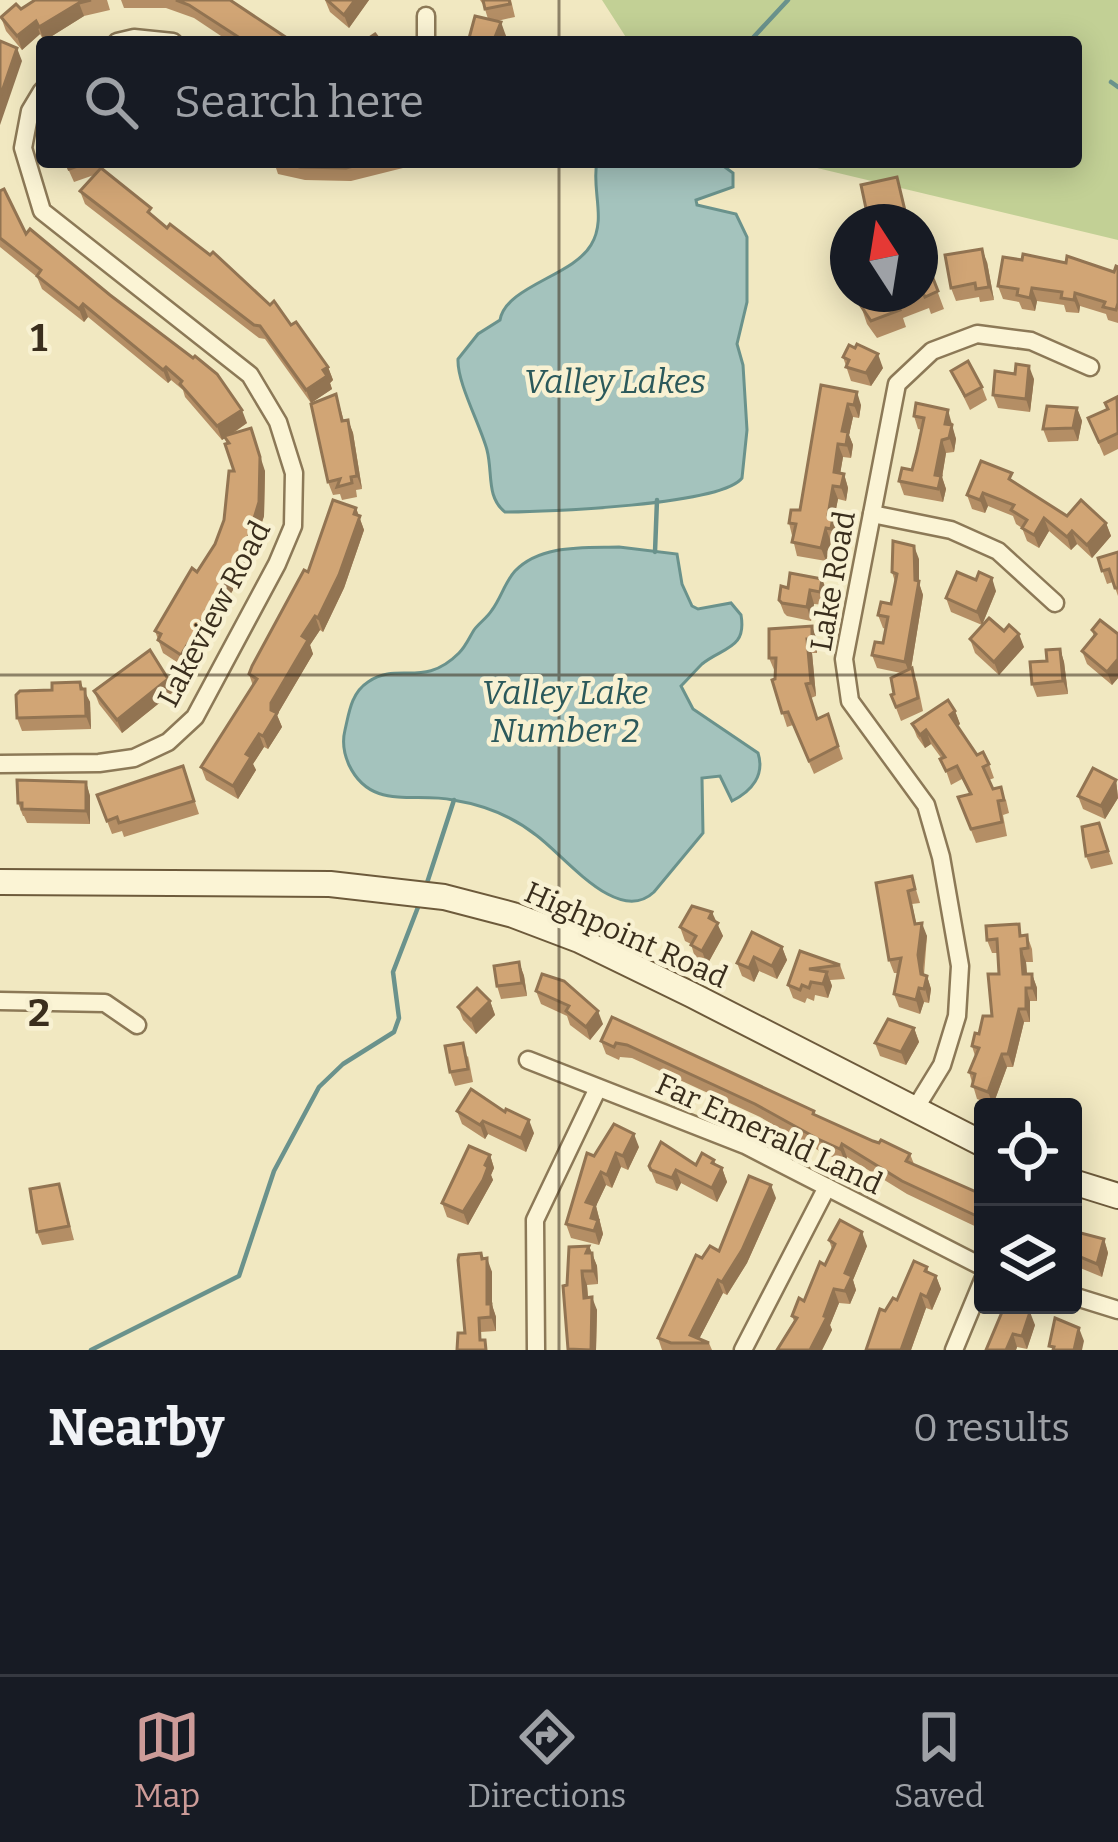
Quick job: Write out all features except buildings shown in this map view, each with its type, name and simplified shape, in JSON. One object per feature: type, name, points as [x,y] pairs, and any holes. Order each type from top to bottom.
[{"type":"street","points":[[426,16],[426,36]]},
{"type":"street","name":"Lakeview Road","points":[[0,764],[99,763],[134,758],[168,742],[195,717],[293,526],[293,473],[278,422],[250,375],[42,211],[23,148],[36,101]]},
{"type":"street","name":"Lake Road","points":[[915,1109],[942,1065],[958,1016],[960,966],[941,857],[926,805],[850,701],[844,659],[897,384],[932,351],[977,334],[1031,340],[1090,367]]},
{"type":"street","points":[[872,514],[951,530],[998,551],[1054,603]]},
{"type":"street","name":"Highpoint Road","points":[[0,882],[330,884],[444,897],[513,915],[579,940],[974,1139]]},
{"type":"street","points":[[0,1001],[105,1003],[137,1024]]},
{"type":"street","name":"Far Emerald Land","points":[[529,1060],[745,1145],[974,1262]]},
{"type":"street","points":[[536,1350],[535,1220],[598,1088]]},
{"type":"street","points":[[1082,1185],[1118,1196]]},
{"type":"street","points":[[743,1350],[826,1187]]},
{"type":"street","points":[[1082,1299],[1118,1310]]},
{"type":"street","points":[[953,1350],[974,1301]]},
{"type":"green space","points":[[602,0],[1118,0],[1118,240],[817,168],[1082,168],[1082,36],[625,36]]},
{"type":"water","name":"Valley Lakes","points":[[597,168],[726,168],[733,173],[733,187],[696,200],[697,205],[736,214],[747,237],[747,302],[737,344],[747,430],[742,478],[728,487],[669,501],[505,512],[493,492],[487,450],[458,359],[478,334],[500,320],[514,298],[570,265],[591,245],[598,225]]},
{"type":"water","name":"Valley Lake Number 2","points":[[619,547],[677,554],[692,606],[731,603],[741,615],[737,641],[702,664],[681,686],[693,709],[758,753],[760,761],[755,782],[732,801],[720,776],[702,778],[703,833],[654,892],[625,901],[593,884],[536,835],[497,812],[453,800],[395,797],[369,789],[349,765],[344,743],[352,704],[362,687],[379,676],[423,672],[446,664],[526,562],[564,549]]},
{"type":"waterway","points":[[755,36],[788,0]]},
{"type":"waterway","points":[[1111,82],[1118,87]]},
{"type":"waterway","points":[[655,552],[657,500]]},
{"type":"waterway","points":[[426,886],[454,800]]},
{"type":"waterway","points":[[91,1350],[239,1276],[274,1171],[319,1087],[343,1064],[394,1032],[399,1018],[393,972],[420,902]]}]
